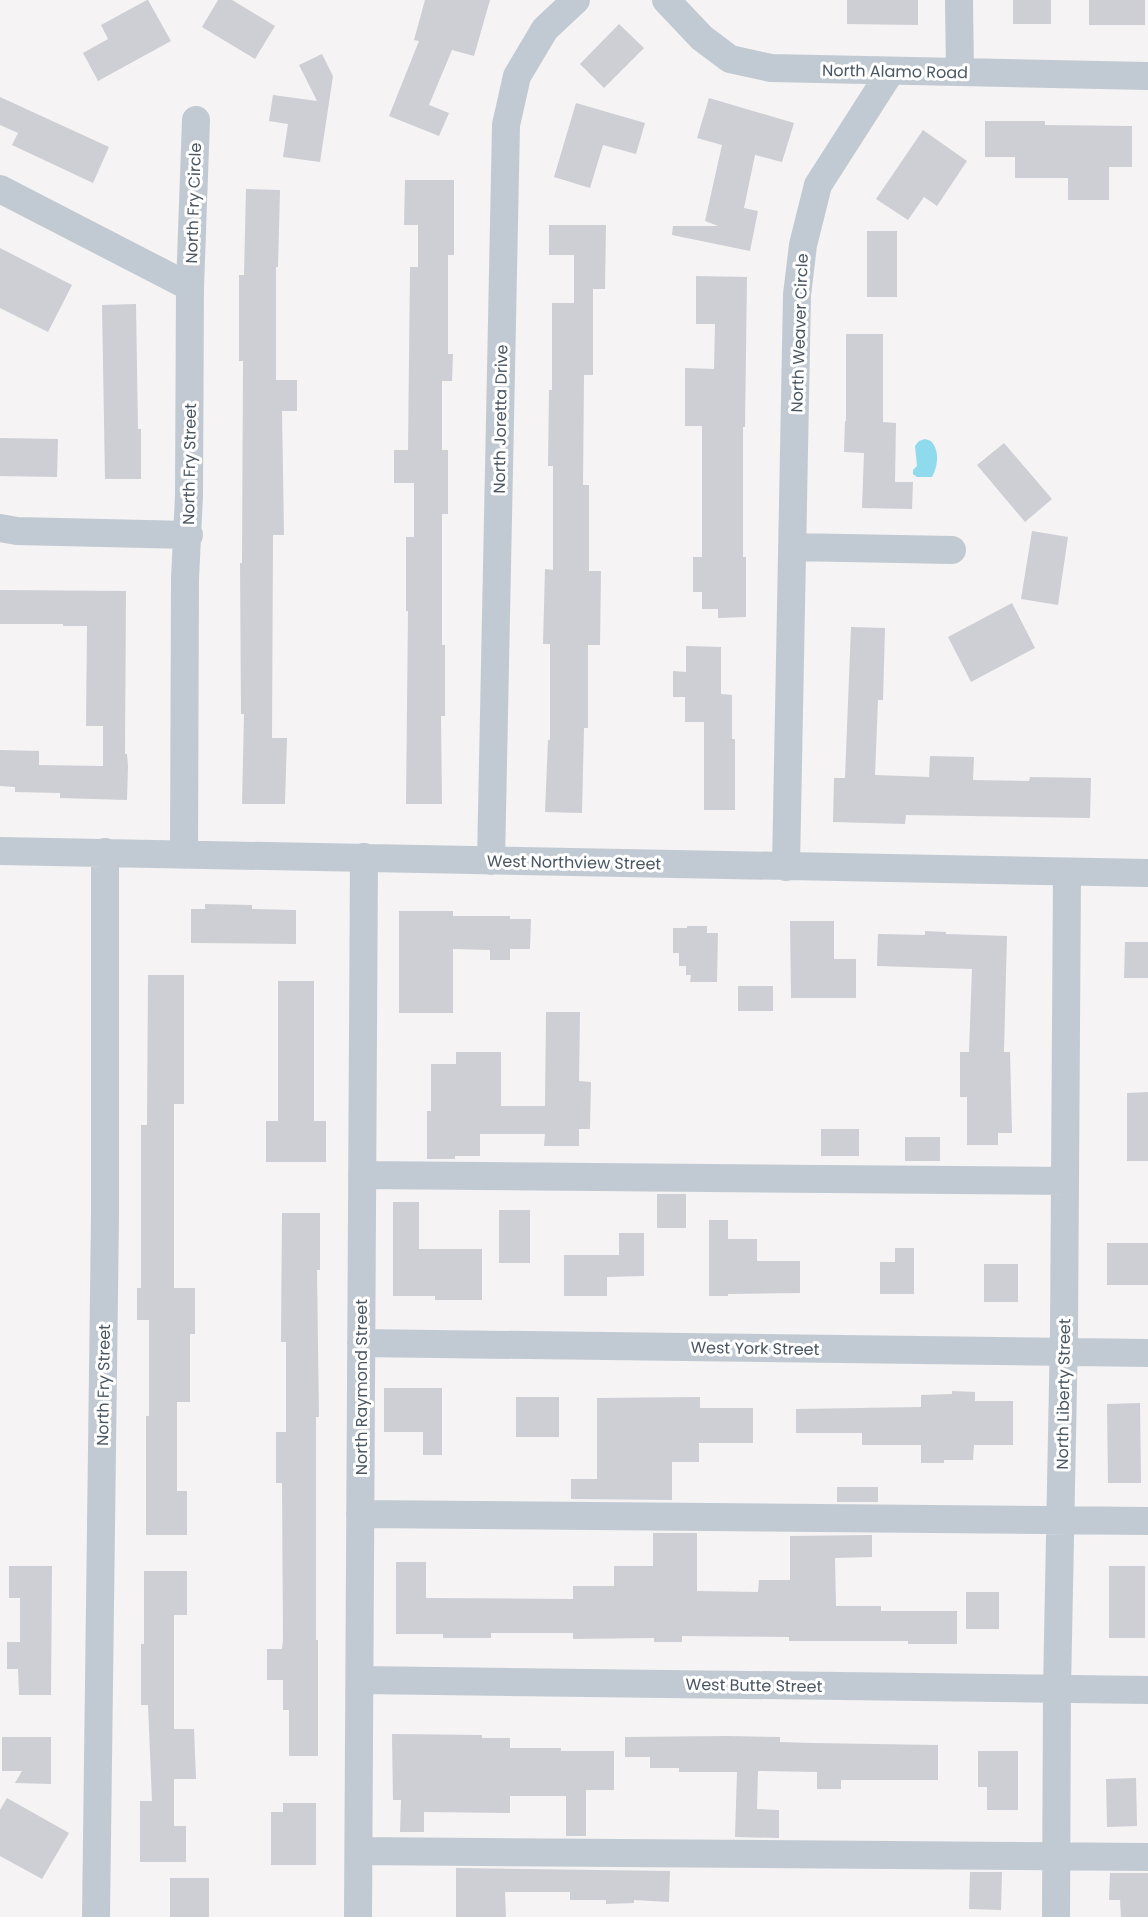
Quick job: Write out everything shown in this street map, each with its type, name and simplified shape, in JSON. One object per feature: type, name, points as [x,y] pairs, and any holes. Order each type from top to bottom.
[{"type":"street","name":"North Joretta Drive","points":[[491,861],[506,125],[517,76],[545,29],[576,0]]},
{"type":"street","name":"North Alamo Road","points":[[666,0],[702,38],[730,59],[771,68],[1148,76]]},
{"type":"street","points":[[959,0],[960,72]]},
{"type":"street","name":"North Weaver Circle","points":[[786,867],[797,295],[802,245],[818,185],[891,70]]},
{"type":"street","name":"North Fry Circle","points":[[190,286],[196,120]]},
{"type":"street","points":[[0,189],[190,286]]},
{"type":"street","name":"North Fry Street","points":[[184,855],[185,579],[189,535],[190,286]]},
{"type":"street","points":[[0,528],[17,531],[189,535]]},
{"type":"street","points":[[792,547],[952,550]]},
{"type":"street","name":"West Northview Street","points":[[0,851],[1148,873]]},
{"type":"street","name":"North Fry Street","points":[[96,1917],[105,1216],[105,852]]},
{"type":"street","name":"North Raymond Street","points":[[358,1917],[364,857]]},
{"type":"street","name":"North Liberty Street","points":[[1056,1917],[1057,1690],[1064,1352],[1067,872]]},
{"type":"street","points":[[362,1175],[1065,1181]]},
{"type":"street","name":"West York Street","points":[[361,1343],[1148,1353]]},
{"type":"street","points":[[360,1514],[1148,1521]]},
{"type":"street","name":"West Butte Street","points":[[360,1680],[1148,1690]]},
{"type":"street","points":[[359,1851],[1148,1857]]},
{"type":"water","points":[[925,439],[931,441],[936,449],[936,468],[932,477],[917,477],[913,474],[917,466],[915,446],[919,441]]},
{"type":"building","points":[[147,0],[171,41],[98,81],[83,53],[108,39],[101,25]]},
{"type":"building","points":[[218,0],[232,0],[275,26],[255,59],[202,27]]},
{"type":"building","points":[[425,0],[490,0],[474,56],[452,50],[429,105],[449,113],[439,136],[389,116],[419,41],[414,40]]},
{"type":"building","points":[[847,0],[918,0],[918,25],[847,24]]},
{"type":"building","points":[[1013,0],[1051,0],[1051,24],[1013,24]]},
{"type":"building","points":[[1089,0],[1145,0],[1145,25],[1089,25]]},
{"type":"building","points":[[619,24],[644,48],[604,88],[580,64]]},
{"type":"building","points":[[322,54],[333,76],[320,162],[283,157],[288,124],[269,121],[273,95],[317,101],[299,65]]},
{"type":"building","points":[[0,97],[109,147],[93,183],[12,145],[18,133],[0,125]]},
{"type":"building","points":[[709,98],[794,123],[782,162],[755,155],[744,208],[758,211],[750,251],[672,235],[673,226],[718,226],[705,221],[722,145],[697,138]]},
{"type":"building","points":[[576,103],[645,123],[636,154],[603,145],[590,188],[554,177]]},
{"type":"building","points":[[985,121],[1045,121],[1045,125],[1132,126],[1132,167],[1109,167],[1109,200],[1068,200],[1068,178],[1015,178],[1015,157],[985,157]]},
{"type":"building","points":[[923,130],[967,161],[937,206],[924,197],[908,220],[876,199]]},
{"type":"building","points":[[405,180],[454,180],[454,255],[448,255],[448,354],[453,354],[452,381],[442,381],[442,450],[448,450],[448,514],[442,514],[442,645],[445,645],[445,716],[441,716],[442,804],[406,804],[408,611],[406,611],[406,537],[414,537],[414,483],[394,483],[394,450],[408,450],[410,267],[418,267],[418,225],[404,225]]},
{"type":"building","points":[[246,189],[280,190],[278,267],[276,267],[276,380],[297,380],[297,411],[282,411],[284,535],[273,535],[272,738],[287,738],[285,804],[242,804],[244,714],[241,714],[240,563],[242,563],[243,361],[239,361],[239,275],[244,275]]},
{"type":"building","points":[[549,225],[606,225],[605,289],[593,289],[593,375],[584,375],[583,485],[589,485],[589,571],[601,571],[600,645],[588,645],[588,728],[584,728],[582,813],[545,812],[548,740],[550,740],[550,644],[543,644],[545,569],[553,570],[553,466],[548,466],[549,390],[552,390],[552,303],[574,303],[574,255],[549,255]]},
{"type":"building","points":[[867,231],[897,231],[897,297],[867,297]]},
{"type":"building","points":[[0,248],[72,285],[48,332],[0,308]]},
{"type":"building","points":[[696,276],[747,277],[745,427],[743,427],[743,557],[746,557],[746,617],[718,618],[718,609],[702,609],[702,592],[693,592],[693,557],[702,557],[702,426],[685,426],[685,368],[714,369],[715,324],[696,324]]},
{"type":"building","points":[[136,304],[141,479],[105,479],[102,305]]},
{"type":"building","points":[[846,334],[883,334],[883,422],[896,423],[895,482],[913,482],[912,509],[862,508],[864,453],[844,452]]},
{"type":"building","points":[[0,438],[58,439],[57,477],[0,476]]},
{"type":"building","points":[[1004,443],[1052,499],[1025,522],[977,465]]},
{"type":"building","points":[[1032,531],[1068,537],[1058,605],[1021,599]]},
{"type":"building","points":[[0,590],[126,591],[127,800],[60,798],[60,793],[15,792],[15,787],[0,786],[0,750],[39,751],[39,765],[103,766],[103,726],[86,726],[87,626],[0,624]]},
{"type":"building","points":[[1012,603],[1035,648],[971,682],[948,637]]},
{"type":"building","points":[[851,627],[885,628],[883,700],[878,700],[875,775],[929,777],[930,756],[974,757],[973,780],[1029,781],[1030,777],[1091,778],[1090,818],[906,815],[905,824],[833,822],[834,778],[845,778]]},
{"type":"building","points":[[686,646],[721,647],[721,694],[732,695],[732,739],[735,739],[735,810],[704,810],[704,722],[685,722],[685,697],[673,697],[673,671],[686,672]]},
{"type":"building","points":[[205,904],[252,905],[252,909],[296,910],[296,944],[191,943],[191,909],[205,909]]},
{"type":"building","points":[[399,911],[453,911],[453,916],[510,916],[510,919],[531,919],[530,949],[510,949],[510,960],[490,960],[490,950],[453,949],[453,1013],[399,1013]]},
{"type":"building","points":[[790,921],[834,921],[834,959],[856,959],[856,998],[791,998]]},
{"type":"building","points":[[687,926],[707,926],[707,933],[718,933],[717,982],[690,982],[691,975],[686,975],[686,966],[679,966],[679,953],[673,953],[673,928],[687,928]]},
{"type":"building","points":[[925,931],[1007,936],[1004,1052],[1010,1052],[1012,1133],[998,1133],[998,1145],[967,1145],[967,1097],[960,1097],[960,1052],[969,1052],[972,969],[877,966],[878,934],[925,935]]},
{"type":"building","points":[[1125,942],[1148,942],[1148,978],[1124,978]]},
{"type":"building","points":[[148,975],[184,975],[184,1104],[174,1104],[174,1288],[195,1288],[195,1334],[190,1334],[190,1402],[177,1402],[177,1491],[187,1491],[187,1535],[146,1535],[149,1320],[137,1320],[137,1288],[141,1288],[141,1125],[147,1125]]},
{"type":"building","points":[[278,981],[314,981],[314,1121],[326,1121],[326,1162],[266,1162],[266,1121],[278,1121]]},
{"type":"building","points":[[738,986],[773,986],[773,1011],[738,1011]]},
{"type":"building","points":[[546,1012],[580,1012],[579,1081],[591,1082],[590,1129],[579,1129],[579,1146],[544,1146],[545,1134],[480,1134],[480,1156],[427,1159],[427,1111],[431,1111],[431,1064],[456,1064],[456,1052],[501,1052],[501,1106],[545,1106]]},
{"type":"building","points":[[1148,1092],[1148,1161],[1127,1161],[1127,1093]]},
{"type":"building","points":[[821,1129],[859,1129],[859,1156],[821,1156]]},
{"type":"building","points":[[905,1137],[940,1137],[940,1161],[905,1161]]},
{"type":"building","points":[[657,1194],[686,1194],[686,1228],[657,1228]]},
{"type":"building","points":[[393,1202],[419,1202],[419,1249],[482,1249],[482,1300],[435,1300],[435,1296],[393,1296]]},
{"type":"building","points":[[499,1210],[530,1210],[530,1263],[499,1263]]},
{"type":"building","points":[[282,1213],[320,1213],[320,1270],[317,1270],[319,1417],[316,1417],[318,1756],[289,1756],[289,1710],[283,1710],[283,1680],[267,1680],[267,1649],[282,1649],[283,1640],[282,1483],[276,1483],[276,1432],[286,1432],[286,1342],[281,1342]]},
{"type":"building","points":[[709,1220],[728,1220],[728,1239],[757,1239],[757,1261],[800,1261],[800,1293],[709,1296]]},
{"type":"building","points":[[619,1233],[644,1233],[644,1276],[607,1277],[607,1296],[564,1296],[564,1255],[619,1255]]},
{"type":"building","points":[[1107,1243],[1148,1243],[1148,1285],[1107,1285]]},
{"type":"building","points":[[895,1248],[914,1248],[914,1294],[880,1294],[880,1262],[895,1262]]},
{"type":"building","points":[[984,1264],[1018,1264],[1018,1302],[984,1302]]},
{"type":"building","points":[[384,1388],[442,1388],[442,1455],[423,1455],[423,1432],[384,1432]]},
{"type":"building","points":[[952,1391],[975,1392],[975,1401],[1013,1401],[1013,1445],[974,1445],[973,1460],[921,1463],[921,1445],[862,1445],[862,1433],[796,1433],[796,1409],[921,1407],[921,1395],[952,1394]]},
{"type":"building","points":[[516,1397],[559,1397],[559,1437],[516,1437]]},
{"type":"building","points":[[700,1397],[700,1408],[753,1408],[753,1443],[699,1443],[699,1462],[672,1462],[672,1500],[571,1499],[571,1479],[597,1479],[597,1398]]},
{"type":"building","points":[[1140,1403],[1141,1483],[1108,1483],[1107,1404]]},
{"type":"building","points":[[837,1487],[878,1487],[878,1502],[837,1502]]},
{"type":"building","points":[[653,1533],[697,1533],[697,1591],[758,1592],[759,1580],[790,1580],[790,1536],[872,1535],[872,1557],[835,1558],[836,1606],[881,1606],[881,1611],[957,1611],[957,1644],[908,1644],[908,1641],[789,1641],[789,1637],[682,1636],[682,1642],[654,1642],[654,1638],[573,1639],[573,1633],[491,1633],[491,1638],[443,1638],[443,1634],[396,1634],[396,1562],[426,1562],[426,1598],[573,1599],[573,1586],[614,1586],[614,1566],[653,1566]]},
{"type":"building","points":[[9,1566],[52,1566],[51,1695],[19,1695],[18,1669],[7,1669],[7,1642],[20,1642],[20,1598],[9,1598]]},
{"type":"building","points":[[1109,1566],[1145,1566],[1145,1638],[1109,1638]]},
{"type":"building","points":[[144,1571],[187,1571],[187,1615],[174,1615],[174,1729],[194,1729],[196,1779],[174,1779],[174,1826],[186,1826],[186,1862],[140,1862],[140,1801],[152,1801],[148,1705],[141,1705]]},
{"type":"building","points":[[966,1592],[999,1592],[999,1629],[966,1629]]},
{"type":"building","points":[[392,1734],[482,1735],[482,1738],[510,1738],[510,1748],[614,1751],[614,1790],[586,1790],[586,1836],[566,1836],[566,1796],[510,1796],[510,1813],[424,1812],[424,1832],[400,1832],[401,1800],[393,1800]]},
{"type":"building","points":[[2,1737],[51,1737],[51,1784],[15,1783],[22,1771],[2,1771]]},
{"type":"building","points":[[625,1737],[780,1737],[780,1742],[938,1745],[938,1780],[841,1780],[841,1789],[817,1789],[817,1772],[758,1771],[757,1809],[779,1810],[779,1838],[735,1837],[737,1772],[679,1772],[679,1768],[650,1768],[650,1757],[625,1757]]},
{"type":"building","points":[[978,1751],[1018,1751],[1018,1810],[987,1810],[987,1787],[978,1787]]},
{"type":"building","points":[[1136,1778],[1137,1826],[1107,1827],[1106,1779]]},
{"type":"building","points":[[7,1798],[69,1833],[42,1879],[0,1856],[0,1810]]},
{"type":"building","points":[[283,1803],[316,1803],[316,1865],[271,1865],[271,1812],[283,1812]]},
{"type":"building","points":[[456,1868],[670,1871],[669,1902],[634,1900],[634,1903],[606,1904],[606,1900],[570,1900],[570,1892],[505,1892],[506,1917],[456,1917]]},
{"type":"building","points":[[970,1872],[1002,1872],[1001,1910],[969,1909]]},
{"type":"building","points":[[1110,1873],[1148,1873],[1148,1917],[1121,1917],[1120,1900],[1109,1900]]},
{"type":"building","points":[[170,1878],[209,1878],[209,1917],[170,1917]]}]
